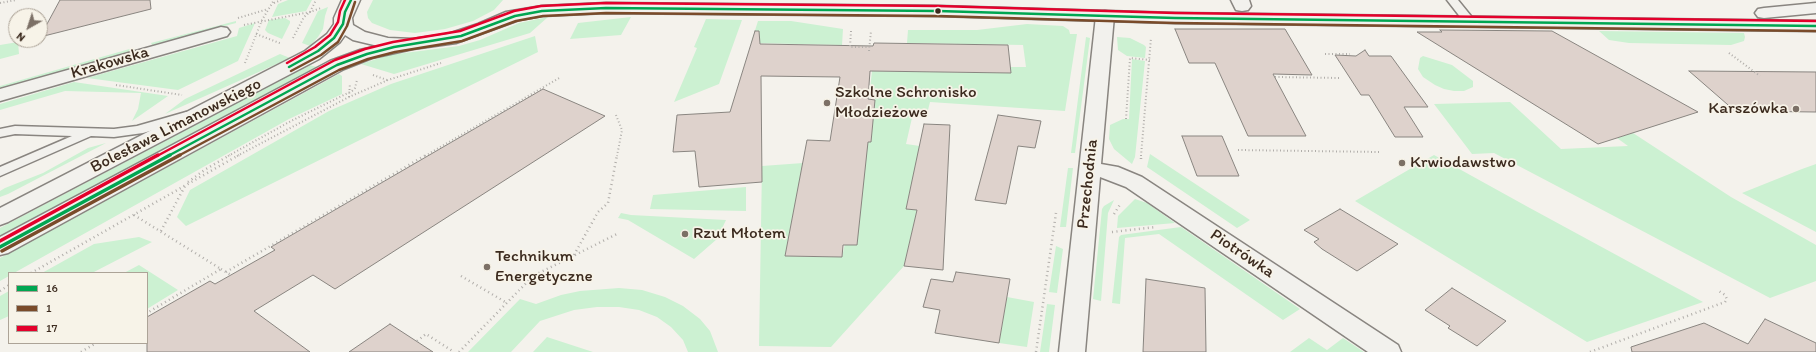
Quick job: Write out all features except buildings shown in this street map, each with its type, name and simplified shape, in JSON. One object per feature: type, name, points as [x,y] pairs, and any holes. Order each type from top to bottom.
[{"type":"street","points":[[351,0],[344,12],[343,24],[352,33],[367,39],[388,43],[413,44],[450,39],[515,16],[542,11],[606,8],[938,11],[1105,16],[1461,11],[1757,13],[1786,12],[1816,8]]},
{"type":"street","points":[[494,24],[510,14],[523,0]]},
{"type":"street","points":[[902,0],[1241,3],[1815,26]]},
{"type":"street","name":"Przechodnia","points":[[1072,352],[1105,16]]},
{"type":"street","name":"Bolesława Limanowskiego","points":[[0,217],[318,51],[334,38],[343,24]]},
{"type":"street","name":"Krakowska","points":[[0,95],[221,32]]},
{"type":"street","name":"Bolesława Limanowskiego","points":[[0,247],[337,65],[367,54],[413,44]]},
{"type":"street","name":"Piotrówka","points":[[1089,169],[1110,172],[1134,182],[1388,352]]},
{"type":"lane","points":[[0,133],[14,130],[114,133],[138,130],[211,108]]},
{"type":"lane","points":[[0,172],[89,133]]},
{"type":"path","points":[[0,3],[16,0]]},
{"type":"path","points":[[244,65],[262,20],[274,1],[281,0]]},
{"type":"path","points":[[310,12],[316,0]]},
{"type":"path","points":[[221,32],[262,20],[310,12],[324,7]]},
{"type":"path","points":[[851,29],[850,47],[869,47]]},
{"type":"path","points":[[868,51],[871,29]]},
{"type":"path","points":[[256,34],[286,45]]},
{"type":"path","points":[[1729,53],[1760,76]]},
{"type":"path","points":[[1325,54],[1350,54]]},
{"type":"path","points":[[1126,119],[1130,58],[1150,60]]},
{"type":"path","points":[[226,272],[561,77]]},
{"type":"path","points":[[1275,77],[1340,78]]},
{"type":"path","points":[[33,272],[302,120],[388,80]]},
{"type":"path","points":[[116,85],[182,95]]},
{"type":"path","points":[[574,255],[598,212],[608,203],[622,130],[616,115]]},
{"type":"path","points":[[1238,150],[1379,152]]},
{"type":"path","points":[[133,215],[231,275]]},
{"type":"path","points":[[459,352],[533,276],[619,233]]},
{"type":"path","points":[[148,312],[221,269]]},
{"type":"path","points":[[461,276],[507,303]]},
{"type":"path","points":[[1590,352],[1725,302],[1727,299],[1725,295],[1719,291]]},
{"type":"path","points":[[417,341],[426,334],[454,352]]},
{"type":"path","points":[[81,352],[94,344]]},
{"type":"green space","points":[[288,0],[312,0],[306,11],[272,17],[278,4]]},
{"type":"green space","points":[[373,0],[503,0],[494,10],[473,21],[445,29],[415,33],[390,30],[372,23],[368,18],[367,12]]},
{"type":"green space","points":[[328,7],[323,29],[318,37],[310,46],[302,43],[318,11]]},
{"type":"green space","points":[[548,17],[530,33],[394,74],[361,64],[389,55],[459,46],[480,40],[519,23]]},
{"type":"green space","points":[[631,17],[621,35],[570,39],[578,23]]},
{"type":"green space","points":[[285,18],[290,21],[290,23],[282,39],[268,33],[265,30],[269,20]]},
{"type":"green space","points":[[706,19],[742,20],[719,84],[674,102],[697,48],[694,47]]},
{"type":"green space","points":[[236,21],[236,23],[152,45],[151,43]]},
{"type":"green space","points":[[758,21],[791,21],[843,29],[842,45],[751,43]]},
{"type":"green space","points":[[255,23],[238,61],[178,90],[87,78],[237,36],[239,28]]},
{"type":"green space","points":[[1027,24],[1063,26],[1069,30],[1070,34],[1077,34],[1065,111],[930,102],[928,110],[914,109],[906,144],[920,146],[906,209],[917,210],[904,266],[831,347],[759,346],[762,166],[803,163],[785,256],[842,257],[868,142],[871,141],[876,90],[870,89],[872,71],[1011,73],[1010,67],[1026,67],[1023,45],[907,43],[908,30],[977,30]]},
{"type":"green space","points":[[1599,31],[1744,33],[1745,37],[1744,41],[1731,45],[1629,43],[1609,40]]},
{"type":"green space","points":[[535,36],[538,52],[186,226],[177,217],[190,190],[329,111],[391,84]]},
{"type":"green space","points":[[1086,37],[1090,38],[1075,153],[1071,153]]},
{"type":"green space","points":[[1117,37],[1130,38],[1144,45],[1146,47],[1145,58],[1127,56],[1118,50]]},
{"type":"green space","points":[[8,44],[8,48],[18,48],[19,54],[0,59],[0,45]]},
{"type":"green space","points":[[133,48],[135,50],[0,89],[0,86]]},
{"type":"green space","points":[[280,54],[290,58],[165,114],[185,99]]},
{"type":"green space","points":[[1423,56],[1452,65],[1473,81],[1473,87],[1464,91],[1454,91],[1435,85],[1423,77],[1418,69],[1420,58]]},
{"type":"green space","points":[[1132,59],[1145,61],[1135,157],[1132,164],[1114,149],[1109,139],[1110,125],[1123,119],[1129,119]]},
{"type":"green space","points":[[309,65],[317,67],[0,236],[0,228]]},
{"type":"green space","points":[[339,74],[342,76],[342,94],[289,119],[16,272],[8,272],[8,277],[0,281],[0,258]]},
{"type":"green space","points":[[74,82],[168,96],[132,121],[138,109],[141,93],[65,91],[0,110],[0,104]]},
{"type":"green space","points":[[1510,102],[1561,149],[1628,146],[1617,138],[1633,133],[1731,197],[1816,245],[1816,281],[1770,298],[1494,153],[1472,154],[1434,104]]},
{"type":"green space","points":[[106,143],[0,197],[0,191],[5,188],[43,173],[88,148]]},
{"type":"green space","points":[[1150,154],[1250,220],[1237,228],[1147,167]]},
{"type":"green space","points":[[1434,155],[1703,302],[1587,342],[1355,201]]},
{"type":"green space","points":[[1816,164],[1816,232],[1742,193],[1802,169]]},
{"type":"green space","points":[[1068,168],[1073,168],[1066,227],[1060,227]]},
{"type":"green space","points":[[746,187],[746,211],[650,209],[653,195]]},
{"type":"green space","points":[[1135,199],[1147,203],[1175,223],[1117,228],[1118,216]]},
{"type":"green space","points":[[1114,200],[1108,213],[1101,301],[1093,299],[1102,209]]},
{"type":"green space","name":"Rzut Młotem","points":[[621,213],[631,215],[726,220],[717,239],[694,259],[628,220],[618,218]]},
{"type":"green space","points":[[1181,227],[1300,309],[1283,320],[1159,234],[1125,238],[1120,304],[1112,303],[1119,237],[1121,235]]},
{"type":"green space","points":[[139,237],[152,242],[94,272],[44,272],[94,244]]},
{"type":"green space","points":[[1056,246],[1063,249],[1057,293],[1049,292]]},
{"type":"green space","points":[[139,265],[178,290],[148,308],[148,272],[126,272]]},
{"type":"green space","points":[[619,288],[642,290],[665,297],[683,306],[700,319],[710,331],[718,352],[688,352],[683,340],[671,327],[657,317],[639,310],[619,307],[597,307],[574,310],[540,321],[511,352],[468,352],[520,299],[536,304],[561,295],[580,291]]},
{"type":"green space","points":[[8,292],[8,316],[0,320],[0,296]]},
{"type":"green space","points":[[1007,297],[1034,302],[1027,347],[999,343]]},
{"type":"green space","points":[[1047,304],[1055,305],[1049,352],[1040,352]]},
{"type":"green space","points":[[547,337],[593,352],[533,352]]},
{"type":"green space","points":[[1309,338],[1327,350],[1343,338],[1364,352],[1290,352]]},
{"type":"transit line","name":"17","points":[[287,63],[315,47],[330,35],[338,22],[340,11],[345,0]]},
{"type":"transit line","name":"16","points":[[289,67],[318,51],[334,38],[343,24],[345,12],[351,0]]},
{"type":"transit line","name":"1","points":[[291,71],[321,55],[338,42],[347,26],[355,2]]},
{"type":"transit line","name":"17","points":[[0,241],[335,60],[365,49],[393,42],[460,31],[514,11],[541,6],[606,3],[938,6],[1175,13],[1816,21]]},
{"type":"transit line","name":"16","points":[[0,247],[337,65],[367,54],[394,47],[461,36],[515,16],[542,11],[606,8],[938,11],[1175,18],[1816,26]]},
{"type":"transit line","name":"1","points":[[2,251],[339,70],[368,59],[395,52],[462,41],[516,21],[543,16],[606,13],[938,16],[1175,23],[1816,31]]},
{"type":"place","name":"Szkolne Schronisko Młodzieżowe","points":[[827,103]]},
{"type":"place","name":"Karszówka","points":[[1796,109]]},
{"type":"place","name":"Krwiodawstwo","points":[[1402,163]]},
{"type":"place","name":"Rzut Młotem","points":[[685,234]]},
{"type":"place","name":"Technikum Energetyczne","points":[[487,267]]}]
